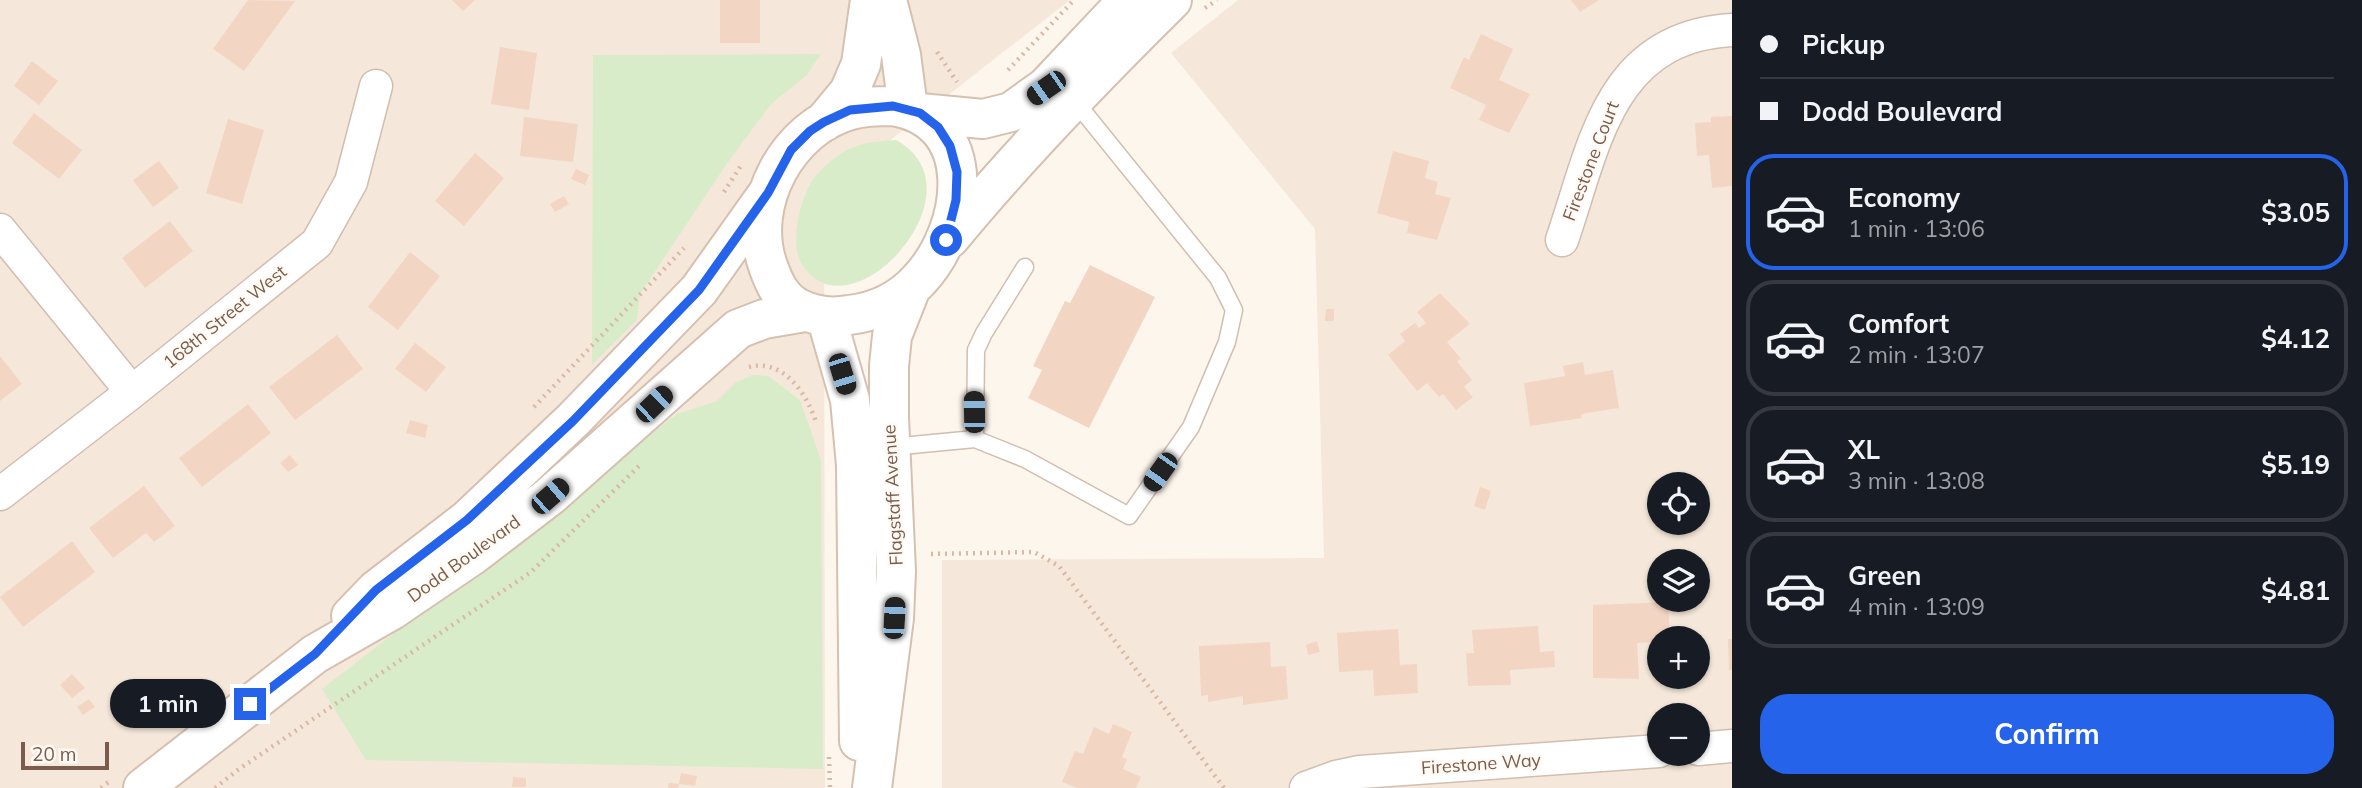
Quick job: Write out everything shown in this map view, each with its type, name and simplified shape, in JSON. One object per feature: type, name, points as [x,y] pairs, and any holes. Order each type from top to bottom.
[{"type":"street","points":[[824,122],[849,92],[861,64],[870,0]]},
{"type":"street","points":[[887,0],[914,111],[938,127],[945,136],[957,172],[951,226],[942,248]]},
{"type":"street","points":[[1128,0],[1046,88],[1011,112],[983,119],[893,106],[864,107],[837,114],[810,131],[791,150],[768,193],[762,221],[766,262],[777,289],[792,304],[816,314],[853,315],[879,308],[911,288],[990,190],[1172,0]]},
{"type":"street","name":"Firestone Court","points":[[1562,240],[1603,122],[1622,85],[1666,46],[1704,33],[1732,30]]},
{"type":"street","name":"168th Street West","points":[[0,494],[317,243],[351,182],[376,86]]},
{"type":"street","name":"Dodd Boulevard","points":[[315,654],[376,590],[467,520],[573,421],[699,290],[768,193]]},
{"type":"street","points":[[0,230],[132,392]]},
{"type":"street","name":"Flagstaff Avenue","points":[[872,788],[894,618],[897,570],[889,417],[892,336],[911,288]]},
{"type":"street","name":"Dodd Boulevard","points":[[142,788],[315,654],[393,610],[473,555],[602,452],[738,330],[764,319],[816,314]]},
{"type":"street","name":"Flagstaff Avenue","points":[[816,314],[849,400],[856,464],[859,737],[863,788]]},
{"type":"street","points":[[1710,748],[1732,746]]},
{"type":"street","name":"Firestone Way","points":[[1306,788],[1360,772],[1647,752]]},
{"type":"lane","points":[[891,447],[975,439],[1025,459],[1129,516],[1191,427],[1227,342],[1234,310],[1217,278],[1074,100]]},
{"type":"lane","points":[[975,439],[976,350],[1025,267]]},
{"type":"path","points":[[1006,72],[1074,0]]},
{"type":"path","points":[[933,42],[944,65],[958,83],[965,86]]},
{"type":"path","points":[[739,369],[756,365],[769,366],[786,375],[807,398],[818,425]]},
{"type":"path","points":[[215,788],[239,769],[531,572],[645,460]]},
{"type":"path","points":[[931,554],[1034,552],[1059,566],[1224,788]]},
{"type":"path","points":[[829,749],[830,788]]},
{"type":"shaded area","points":[[0,0],[1070,0],[824,192],[825,788],[0,788]]},
{"type":"shaded area","points":[[1238,0],[1732,0],[1732,788],[942,788],[942,560],[1324,558],[1315,229],[1171,53]]},
{"type":"green space","points":[[821,54],[807,75],[771,104],[728,162],[640,294],[637,320],[592,365],[593,55]]},
{"type":"green space","points":[[896,140],[920,163],[927,191],[919,221],[902,249],[878,271],[851,284],[825,284],[803,266],[797,247],[799,214],[810,184],[828,164],[849,149],[866,143]]},
{"type":"green space","points":[[752,375],[768,376],[800,400],[821,460],[823,769],[366,760],[322,689],[677,414],[717,401],[735,383]]},
{"type":"building","points":[[248,0],[295,1],[244,71],[213,49]]},
{"type":"building","points":[[452,0],[475,0],[463,11]]},
{"type":"building","points":[[720,0],[760,0],[760,43],[720,43]]},
{"type":"building","points":[[1571,0],[1599,0],[1580,12]]},
{"type":"building","points":[[1481,34],[1513,49],[1499,80],[1530,94],[1509,133],[1479,120],[1486,105],[1450,88],[1464,57],[1469,60]]},
{"type":"building","points":[[500,47],[537,53],[529,110],[491,104]]},
{"type":"building","points":[[32,61],[58,81],[39,105],[14,86]]},
{"type":"building","points":[[34,113],[82,150],[59,179],[12,143]]},
{"type":"building","points":[[1732,116],[1732,186],[1712,188],[1709,155],[1697,156],[1695,123],[1711,122],[1711,117]]},
{"type":"building","points":[[524,117],[578,124],[573,162],[520,156]]},
{"type":"building","points":[[228,119],[264,130],[242,204],[206,193]]},
{"type":"building","points":[[1393,151],[1429,161],[1425,178],[1438,182],[1435,194],[1451,198],[1437,240],[1407,233],[1409,222],[1377,213]]},
{"type":"building","points":[[475,153],[504,178],[464,226],[435,201]]},
{"type":"building","points":[[159,161],[179,188],[153,207],[133,180]]},
{"type":"building","points":[[576,169],[589,175],[585,185],[571,179]]},
{"type":"building","points":[[564,196],[569,204],[555,212],[550,204]]},
{"type":"building","points":[[170,221],[193,251],[145,288],[122,258]]},
{"type":"building","points":[[410,252],[440,276],[398,330],[368,307]]},
{"type":"building","points":[[1090,265],[1155,297],[1089,428],[1028,398],[1042,370],[1033,366],[1065,301],[1070,303]]},
{"type":"building","points":[[1440,293],[1470,324],[1447,342],[1461,359],[1457,361],[1472,380],[1464,387],[1473,397],[1456,410],[1443,394],[1439,397],[1427,383],[1417,391],[1388,355],[1405,341],[1400,334],[1415,323],[1419,328],[1426,323],[1417,312]]},
{"type":"building","points":[[1326,309],[1334,309],[1334,321],[1325,321]]},
{"type":"building","points":[[337,335],[363,369],[295,420],[269,387]]},
{"type":"building","points":[[415,343],[446,367],[426,392],[395,369]]},
{"type":"building","points":[[0,356],[22,384],[0,401]]},
{"type":"building","points":[[1583,362],[1585,375],[1613,370],[1619,408],[1581,414],[1582,418],[1530,426],[1524,383],[1565,376],[1563,366]]},
{"type":"building","points":[[248,404],[271,433],[202,487],[179,458]]},
{"type":"building","points":[[410,420],[428,425],[425,438],[406,433]]},
{"type":"building","points":[[290,455],[298,465],[288,472],[280,463]]},
{"type":"building","points":[[144,486],[175,526],[154,542],[146,533],[113,558],[89,528]]},
{"type":"building","points":[[1480,487],[1491,491],[1485,510],[1474,506]]},
{"type":"building","points":[[72,541],[95,572],[23,627],[0,597]]},
{"type":"building","points":[[1647,603],[1647,612],[1669,612],[1669,626],[1647,626],[1647,643],[1637,643],[1639,679],[1593,678],[1593,605]]},
{"type":"building","points":[[1538,626],[1540,652],[1554,651],[1555,667],[1510,670],[1511,685],[1468,686],[1466,653],[1474,653],[1472,630]]},
{"type":"building","points":[[1398,629],[1400,665],[1417,664],[1418,693],[1374,696],[1373,670],[1339,672],[1337,633]]},
{"type":"building","points":[[1728,639],[1732,639],[1732,670],[1729,670]]},
{"type":"building","points":[[1317,641],[1320,652],[1308,655],[1306,645]]},
{"type":"building","points":[[1270,642],[1271,667],[1286,666],[1288,699],[1243,705],[1243,696],[1208,702],[1208,695],[1201,696],[1199,646]]},
{"type":"building","points":[[72,674],[85,688],[72,698],[60,685]]},
{"type":"building","points":[[89,699],[95,707],[83,715],[77,707]]},
{"type":"building","points":[[1113,724],[1132,732],[1122,757],[1127,759],[1123,769],[1141,777],[1136,788],[1077,788],[1062,782],[1075,751],[1083,754],[1094,727],[1109,734]]},
{"type":"building","points":[[681,773],[697,776],[695,786],[679,784]]},
{"type":"building","points":[[513,777],[526,778],[526,787],[512,787]]},
{"type":"building","points":[[669,783],[679,784],[678,788],[668,788]]},
{"type":"route","points":[[250,704],[315,654],[376,590],[467,520],[573,421],[699,290],[768,193],[784,160],[810,131],[837,114],[864,107],[908,108],[930,119],[945,136],[957,172],[956,200],[946,240]]}]
